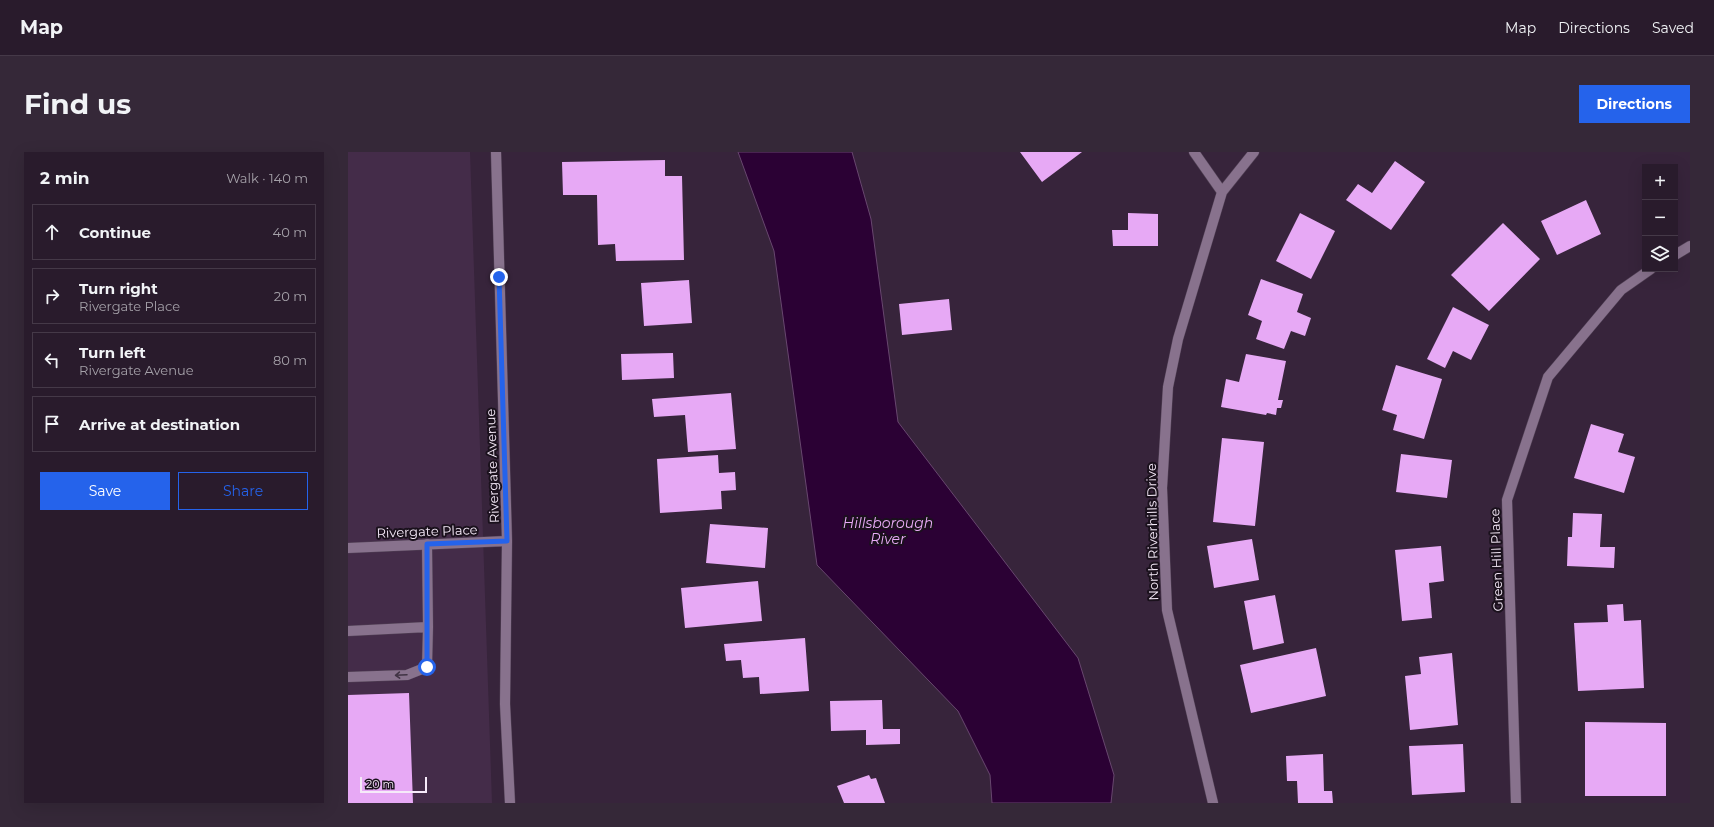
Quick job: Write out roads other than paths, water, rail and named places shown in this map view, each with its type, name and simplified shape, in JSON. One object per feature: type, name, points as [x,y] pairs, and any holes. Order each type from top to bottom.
[{"type":"street","name":"Rivergate Avenue","points":[[496,152],[507,541],[505,704],[510,803]]},
{"type":"street","points":[[1194,152],[1222,192],[1254,152]]},
{"type":"street","name":"North Riverhills Drive","points":[[1213,803],[1167,610],[1162,488],[1168,387],[1178,339],[1222,192]]},
{"type":"street","points":[[1678,253],[1690,246]]},
{"type":"street","name":"Green Hill Place","points":[[1516,803],[1507,500],[1548,377],[1621,290],[1647,272]]},
{"type":"street","name":"Rivergate Place","points":[[348,548],[507,541]]},
{"type":"street","points":[[348,677],[407,675],[427,667],[427,544]]},
{"type":"street","points":[[348,631],[428,627]]},
{"type":"water","name":"Hillsborough River","points":[[738,152],[852,152],[871,219],[898,422],[1078,658],[1114,775],[1111,803],[992,803],[990,775],[958,711],[817,565],[774,251]]}]
